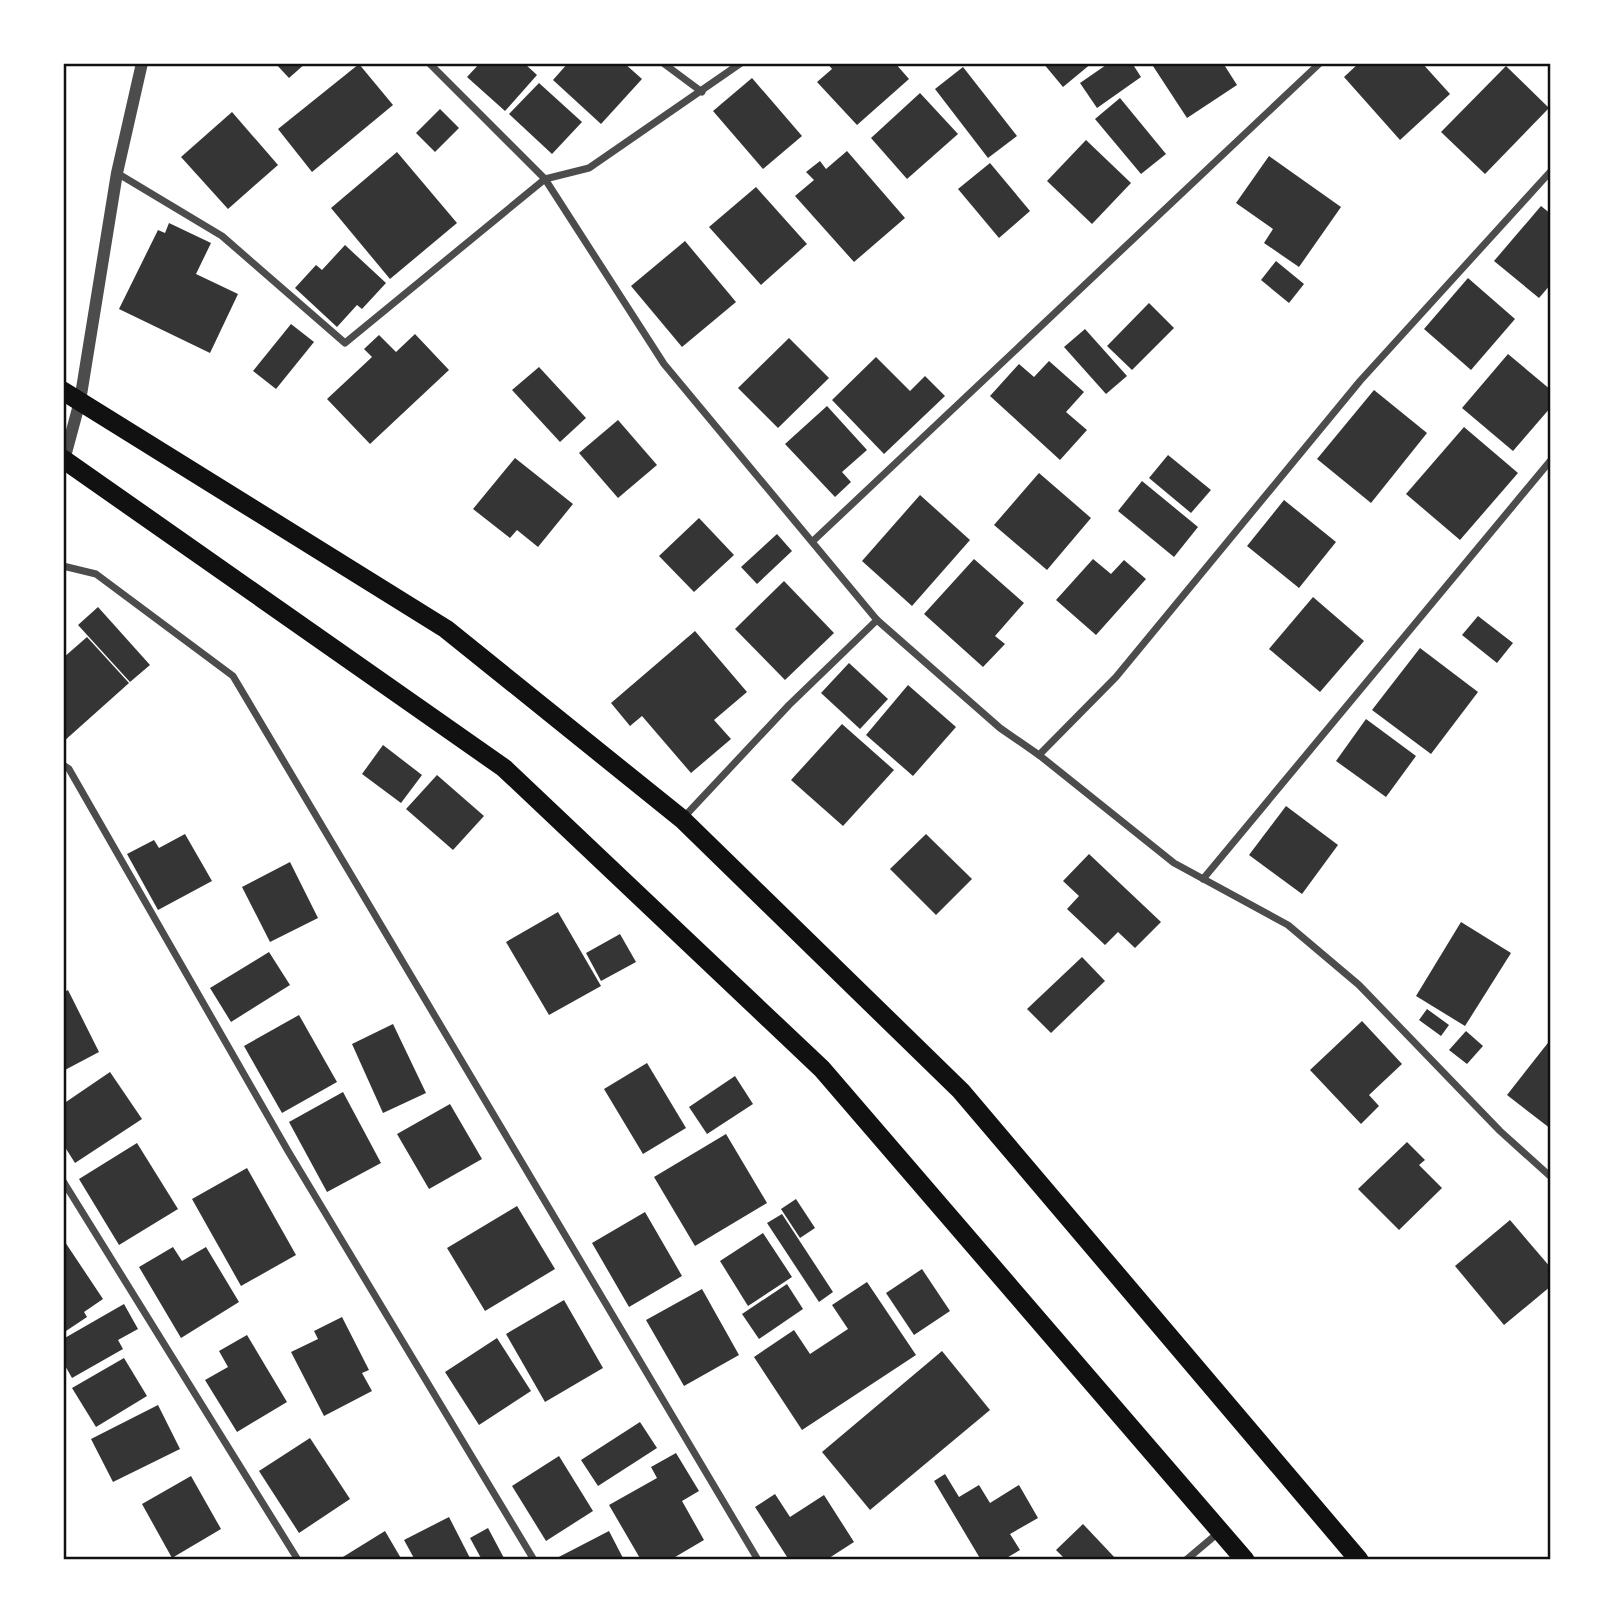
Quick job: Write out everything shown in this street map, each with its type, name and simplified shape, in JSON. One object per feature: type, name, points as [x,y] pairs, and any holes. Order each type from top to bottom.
[{"type":"highway","points":[[63,391],[446,629],[682,820],[961,1091],[1359,1560]]},
{"type":"highway","points":[[63,461],[504,768],[822,1069],[1245,1560]]},
{"type":"street","points":[[63,461],[80,401],[117,173],[142,63]]},
{"type":"street","points":[[429,63],[545,179],[664,364],[877,620],[1000,728],[1039,755],[1174,863],[1288,925],[1359,985],[1500,1131],[1551,1177]]},
{"type":"street","points":[[663,63],[702,92]]},
{"type":"street","points":[[117,173],[222,236],[345,343],[545,179],[589,168],[741,63]]},
{"type":"street","points":[[813,541],[1320,63]]},
{"type":"street","points":[[1039,755],[1116,677],[1360,381],[1551,171]]},
{"type":"street","points":[[1203,880],[1551,460]]},
{"type":"street","points":[[63,566],[96,574],[233,676],[758,1560]]},
{"type":"street","points":[[682,820],[789,705],[877,620]]},
{"type":"street","points":[[63,765],[69,769],[288,1151],[534,1560]]},
{"type":"street","points":[[63,1181],[298,1560]]},
{"type":"street","points":[[1186,1560],[1220,1531]]},
{"type":"building","points":[[275,63],[306,63],[289,78]]},
{"type":"building","points":[[480,63],[524,63],[537,75],[505,111],[467,77]]},
{"type":"building","points":[[568,63],[624,63],[642,79],[601,124],[553,80]]},
{"type":"building","points":[[827,63],[895,63],[909,79],[857,125],[817,82],[832,69]]},
{"type":"building","points":[[1043,63],[1092,63],[1063,87]]},
{"type":"building","points":[[1109,63],[1132,63],[1141,77],[1097,108],[1080,83]]},
{"type":"building","points":[[1151,63],[1223,63],[1237,85],[1187,118]]},
{"type":"building","points":[[1359,63],[1422,63],[1450,94],[1400,140],[1344,77]]},
{"type":"building","points":[[359,64],[393,105],[312,172],[278,129]]},
{"type":"building","points":[[1506,66],[1549,108],[1485,174],[1441,132]]},
{"type":"building","points":[[963,67],[1017,136],[988,158],[935,89]]},
{"type":"building","points":[[752,78],[802,136],[763,169],[713,111]]},
{"type":"building","points":[[539,83],[582,122],[552,154],[509,114]]},
{"type":"building","points":[[920,93],[958,134],[907,179],[871,138]]},
{"type":"building","points":[[1120,98],[1166,154],[1141,174],[1095,119]]},
{"type":"building","points":[[440,109],[459,128],[435,152],[416,133]]},
{"type":"building","points":[[232,112],[278,165],[228,209],[181,157]]},
{"type":"building","points":[[1086,140],[1131,183],[1092,224],[1047,181]]},
{"type":"building","points":[[847,151],[905,218],[854,262],[795,196],[814,180],[806,172],[820,161],[826,169]]},
{"type":"building","points":[[397,152],[457,223],[390,279],[331,208]]},
{"type":"building","points":[[1269,156],[1341,207],[1299,267],[1264,243],[1273,229],[1236,203]]},
{"type":"building","points":[[990,163],[1030,211],[999,238],[958,189]]},
{"type":"building","points":[[756,187],[807,244],[761,285],[709,227]]},
{"type":"building","points":[[1541,206],[1551,214],[1551,284],[1539,298],[1494,261]]},
{"type":"building","points":[[169,223],[211,243],[196,274],[238,294],[210,353],[119,309],[158,230],[165,233]]},
{"type":"building","points":[[685,241],[736,302],[682,347],[631,286]]},
{"type":"building","points":[[345,245],[386,283],[362,309],[357,305],[337,327],[295,288],[316,265],[322,270]]},
{"type":"building","points":[[1276,261],[1304,284],[1289,303],[1261,280]]},
{"type":"building","points":[[1468,278],[1515,319],[1471,370],[1424,329]]},
{"type":"building","points":[[1149,303],[1174,328],[1132,370],[1107,346]]},
{"type":"building","points":[[291,324],[314,342],[276,389],[253,371]]},
{"type":"building","points":[[1085,329],[1127,376],[1106,394],[1064,347]]},
{"type":"building","points":[[415,334],[449,370],[370,444],[327,399],[372,357],[364,349],[379,335],[396,352]]},
{"type":"building","points":[[789,338],[829,378],[778,428],[738,388]]},
{"type":"building","points":[[1508,354],[1551,390],[1551,407],[1513,451],[1462,408]]},
{"type":"building","points":[[876,357],[910,391],[925,376],[945,396],[884,454],[832,400]]},
{"type":"building","points":[[1049,361],[1084,392],[1066,412],[1087,430],[1060,460],[990,396],[1019,364],[1034,377]]},
{"type":"building","points":[[539,367],[586,418],[560,442],[512,390]]},
{"type":"building","points":[[1374,390],[1427,433],[1371,503],[1317,459]]},
{"type":"building","points":[[827,406],[867,450],[842,472],[851,482],[835,497],[785,444]]},
{"type":"building","points":[[618,420],[657,465],[618,498],[579,453]]},
{"type":"building","points":[[1464,427],[1518,473],[1460,540],[1406,494]]},
{"type":"building","points":[[1168,455],[1211,490],[1191,513],[1149,478]]},
{"type":"building","points":[[515,458],[573,504],[538,547],[517,530],[510,538],[473,509]]},
{"type":"building","points":[[1039,473],[1091,518],[1047,570],[994,525]]},
{"type":"building","points":[[1142,481],[1198,527],[1174,557],[1118,511]]},
{"type":"building","points":[[920,495],[970,540],[912,606],[862,561]]},
{"type":"building","points":[[1284,500],[1336,542],[1299,588],[1247,546]]},
{"type":"building","points":[[699,518],[734,555],[694,592],[659,556]]},
{"type":"building","points":[[777,534],[792,551],[757,584],[741,567]]},
{"type":"building","points":[[974,559],[1024,603],[995,636],[1005,644],[983,667],[924,614]]},
{"type":"building","points":[[1093,559],[1111,574],[1124,560],[1146,579],[1096,635],[1056,600]]},
{"type":"building","points":[[784,581],[834,633],[785,680],[735,629]]},
{"type":"building","points":[[1313,597],[1364,641],[1320,692],[1269,649]]},
{"type":"building","points":[[98,607],[150,665],[130,682],[78,625]]},
{"type":"building","points":[[1478,616],[1513,643],[1497,663],[1462,635]]},
{"type":"building","points":[[695,631],[747,692],[714,720],[731,739],[691,773],[642,716],[630,726],[611,703]]},
{"type":"building","points":[[87,637],[129,683],[63,742],[63,658]]},
{"type":"building","points":[[1420,648],[1478,692],[1431,754],[1372,710]]},
{"type":"building","points":[[849,663],[888,699],[860,729],[821,693]]},
{"type":"building","points":[[908,685],[956,727],[913,776],[866,735]]},
{"type":"building","points":[[1366,719],[1416,756],[1386,797],[1336,761]]},
{"type":"building","points":[[842,724],[894,770],[843,826],[791,780]]},
{"type":"building","points":[[383,745],[422,775],[401,803],[362,774]]},
{"type":"building","points":[[437,775],[484,816],[453,850],[406,809]]},
{"type":"building","points":[[1286,806],[1338,845],[1302,894],[1249,855]]},
{"type":"building","points":[[185,834],[212,881],[158,910],[127,854],[154,840],[159,848]]},
{"type":"building","points":[[926,834],[972,879],[936,915],[890,869]]},
{"type":"building","points":[[1089,854],[1161,922],[1135,948],[1118,932],[1105,945],[1067,909],[1079,896],[1063,881]]},
{"type":"building","points":[[290,862],[318,918],[270,942],[242,887]]},
{"type":"building","points":[[558,912],[601,986],[549,1015],[506,942]]},
{"type":"building","points":[[1461,922],[1511,953],[1465,1026],[1416,996]]},
{"type":"building","points":[[620,934],[636,962],[601,981],[586,953]]},
{"type":"building","points":[[269,952],[290,985],[231,1022],[210,988]]},
{"type":"building","points":[[1082,957],[1105,981],[1051,1033],[1027,1009]]},
{"type":"building","points":[[68,990],[99,1052],[63,1071],[63,993]]},
{"type":"building","points":[[1427,1009],[1449,1025],[1441,1036],[1419,1020]]},
{"type":"building","points":[[299,1015],[337,1082],[282,1113],[244,1046]]},
{"type":"building","points":[[1362,1021],[1402,1064],[1369,1095],[1379,1106],[1361,1124],[1310,1070]]},
{"type":"building","points":[[393,1024],[426,1093],[383,1113],[352,1044]]},
{"type":"building","points":[[1466,1031],[1483,1046],[1467,1064],[1449,1050]]},
{"type":"building","points":[[1551,1039],[1551,1129],[1507,1095]]},
{"type":"building","points":[[647,1063],[686,1128],[643,1154],[604,1089]]},
{"type":"building","points":[[110,1072],[142,1119],[75,1163],[63,1144],[63,1104]]},
{"type":"building","points":[[735,1076],[753,1104],[707,1134],[689,1107]]},
{"type":"building","points":[[343,1092],[381,1163],[327,1192],[289,1122]]},
{"type":"building","points":[[450,1104],[482,1159],[429,1189],[397,1134]]},
{"type":"building","points":[[726,1134],[767,1203],[695,1246],[654,1177]]},
{"type":"building","points":[[1407,1142],[1425,1160],[1419,1165],[1442,1188],[1399,1230],[1358,1189]]},
{"type":"building","points":[[137,1143],[178,1209],[119,1245],[79,1179]]},
{"type":"building","points":[[247,1168],[296,1255],[241,1286],[192,1199]]},
{"type":"building","points":[[796,1199],[815,1228],[800,1238],[781,1209]]},
{"type":"building","points":[[517,1206],[555,1269],[485,1311],[447,1248]]},
{"type":"building","points":[[645,1212],[682,1276],[629,1307],[592,1243]]},
{"type":"building","points":[[782,1214],[833,1292],[819,1302],[767,1223]]},
{"type":"building","points":[[1510,1220],[1551,1268],[1551,1286],[1504,1325],[1455,1266]]},
{"type":"building","points":[[763,1233],[792,1277],[748,1306],[720,1261]]},
{"type":"building","points":[[63,1239],[103,1299],[84,1312],[87,1317],[63,1333]]},
{"type":"building","points":[[173,1247],[182,1261],[206,1247],[239,1302],[181,1338],[139,1267]]},
{"type":"building","points":[[922,1269],[950,1311],[914,1335],[886,1293]]},
{"type":"building","points":[[867,1282],[916,1355],[802,1430],[754,1357],[794,1330],[810,1354],[848,1329],[832,1305]]},
{"type":"building","points":[[787,1284],[803,1309],[759,1339],[742,1314]]},
{"type":"building","points":[[702,1289],[739,1355],[684,1386],[646,1320]]},
{"type":"building","points":[[564,1300],[603,1368],[545,1402],[506,1334]]},
{"type":"building","points":[[124,1304],[138,1329],[118,1340],[123,1349],[72,1378],[63,1362],[63,1339]]},
{"type":"building","points":[[342,1317],[369,1370],[362,1373],[372,1391],[324,1416],[291,1352],[318,1339],[314,1331]]},
{"type":"building","points":[[247,1335],[287,1402],[237,1432],[205,1380],[228,1367],[219,1351]]},
{"type":"building","points":[[497,1338],[531,1391],[479,1425],[445,1372]]},
{"type":"building","points":[[942,1351],[990,1410],[870,1510],[822,1452]]},
{"type":"building","points":[[124,1358],[147,1396],[96,1427],[72,1388]]},
{"type":"building","points":[[158,1405],[180,1449],[113,1482],[91,1439]]},
{"type":"building","points":[[640,1422],[657,1448],[598,1486],[581,1460]]},
{"type":"building","points":[[310,1438],[350,1499],[299,1533],[259,1471]]},
{"type":"building","points":[[676,1453],[699,1491],[682,1501],[704,1540],[670,1560],[641,1560],[609,1505],[657,1478],[651,1467]]},
{"type":"building","points":[[559,1456],[593,1511],[546,1541],[512,1486]]},
{"type":"building","points":[[945,1474],[959,1497],[979,1485],[990,1503],[1019,1485],[1038,1518],[1010,1534],[1020,1550],[1003,1560],[981,1560],[934,1481]]},
{"type":"building","points":[[191,1476],[221,1529],[172,1558],[142,1504]]},
{"type":"building","points":[[775,1494],[790,1517],[824,1495],[854,1542],[826,1560],[789,1560],[755,1507]]},
{"type":"building","points":[[449,1517],[471,1560],[415,1560],[404,1540]]},
{"type":"building","points":[[1083,1524],[1117,1560],[1066,1560],[1056,1550]]},
{"type":"building","points":[[488,1528],[505,1560],[482,1560],[470,1538]]},
{"type":"building","points":[[385,1531],[402,1560],[338,1560]]},
{"type":"building","points":[[609,1531],[624,1560],[553,1560]]}]
